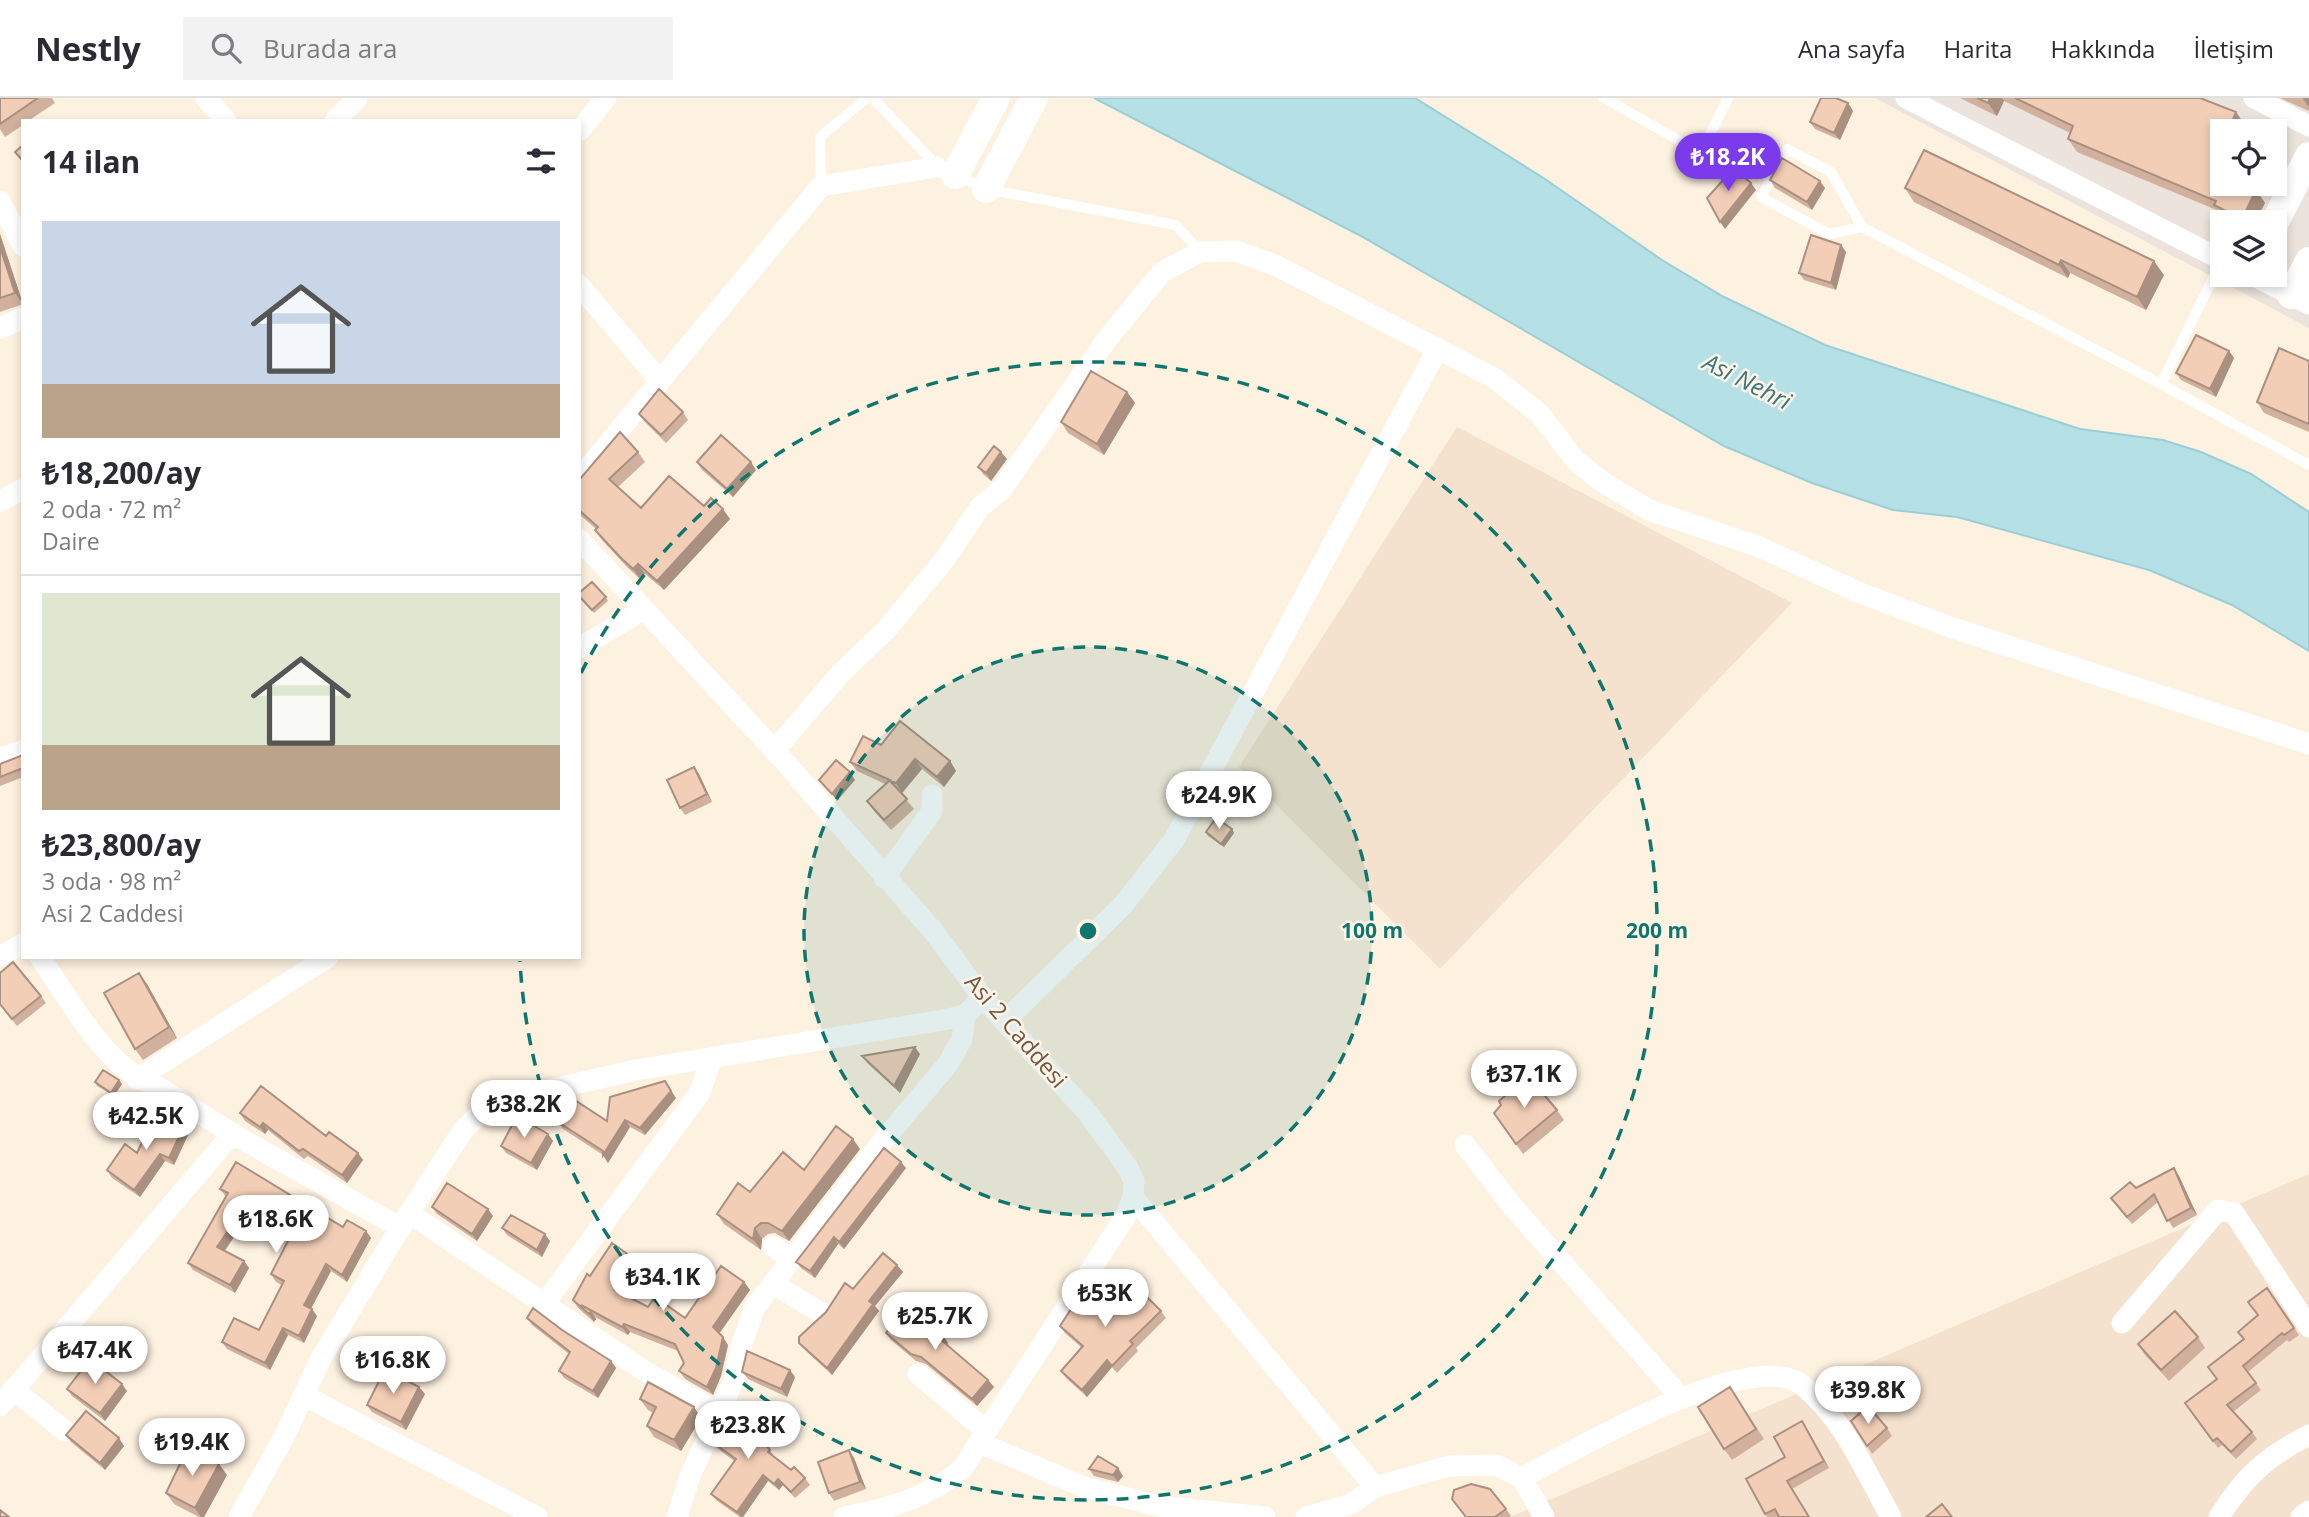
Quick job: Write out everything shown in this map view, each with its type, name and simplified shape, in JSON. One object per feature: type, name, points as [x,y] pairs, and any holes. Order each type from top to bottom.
[{"type":"street","points":[[206,98],[224,119]]},
{"type":"street","points":[[337,119],[357,98]]},
{"type":"street","points":[[581,129],[606,98]]},
{"type":"street","points":[[581,477],[821,186],[946,171],[996,98]]},
{"type":"street","points":[[986,189],[1034,98]]},
{"type":"street","points":[[1906,98],[2210,254]]},
{"type":"street","points":[[2254,98],[2309,126]]},
{"type":"street","points":[[2281,210],[2309,156]]},
{"type":"street","points":[[0,201],[21,242]]},
{"type":"street","points":[[774,751],[840,674],[885,631],[945,559],[980,507],[1001,490],[1108,338],[1162,272],[1200,252],[1236,251],[1275,265],[1494,378],[1539,414],[1575,460],[1601,481],[1649,510],[1757,546],[1858,592],[1950,627],[2309,744]]},
{"type":"street","points":[[2275,287],[2300,300],[2309,261]]},
{"type":"street","points":[[581,287],[660,382]]},
{"type":"street","points":[[0,328],[21,319]]},
{"type":"street","points":[[1005,1021],[1123,905],[1174,840],[1438,348]]},
{"type":"street","points":[[0,501],[21,490]]},
{"type":"street","name":"Asi 2 Caddesi","points":[[581,541],[774,751],[934,932],[983,998],[1087,1112],[1128,1168],[1134,1181],[1133,1197]]},
{"type":"street","points":[[581,647],[643,610]]},
{"type":"street","points":[[0,759],[21,751]]},
{"type":"street","points":[[884,878],[932,811],[932,795]]},
{"type":"street","points":[[0,956],[21,945]]},
{"type":"street","points":[[41,959],[109,1054],[137,1080],[153,1084],[232,1133],[405,1221],[544,1304],[646,1372],[717,1412]]},
{"type":"street","points":[[137,1080],[325,959]]},
{"type":"street","points":[[239,1517],[285,1435],[303,1395],[405,1221],[464,1129],[481,1113],[526,1095],[713,1056],[864,1031],[920,1025],[965,1015],[983,998]]},
{"type":"street","points":[[677,1517],[690,1476],[717,1412],[734,1380],[741,1343],[755,1307],[948,1064],[962,1039],[965,1015]]},
{"type":"street","points":[[544,1304],[699,1094],[713,1056]]},
{"type":"street","points":[[65,1431],[6,1397],[232,1133]]},
{"type":"street","points":[[1465,1145],[1514,1207],[1682,1399]]},
{"type":"street","points":[[844,1517],[881,1510],[921,1496],[962,1469],[1066,1312],[1125,1217],[1133,1197],[1375,1487]]},
{"type":"street","points":[[2122,1324],[2218,1210],[2234,1213],[2309,1327]]},
{"type":"street","points":[[773,1246],[791,1259]]},
{"type":"street","points":[[773,1284],[820,1312]]},
{"type":"street","points":[[918,1374],[983,1436],[1097,1490],[1159,1506],[1265,1517]]},
{"type":"street","points":[[1522,1478],[1715,1385],[1751,1376],[1782,1377],[1801,1384],[1838,1424],[1891,1517]]},
{"type":"street","points":[[303,1395],[537,1517]]},
{"type":"street","points":[[2219,1517],[2239,1484],[2278,1451],[2309,1435]]},
{"type":"street","points":[[1306,1517],[1351,1504],[1375,1487],[1449,1466],[1496,1465],[1522,1478],[1544,1517]]},
{"type":"lane","points":[[821,186],[820,137],[867,98]]},
{"type":"lane","points":[[873,98],[946,171],[986,189],[1176,225],[1200,252]]},
{"type":"lane","points":[[1604,98],[1701,153],[1728,98]]},
{"type":"lane","points":[[1862,228],[1829,234],[1760,197],[1787,149],[1831,172],[1862,228],[2161,384],[2309,465]]},
{"type":"lane","points":[[2161,384],[2210,284]]},
{"type":"shaded area","points":[[1875,98],[2309,98],[2309,328],[2232,287],[2287,287],[2287,210],[2210,210],[2210,276]]},
{"type":"shaded area","points":[[1457,427],[1792,603],[1440,969],[1239,767]]},
{"type":"shaded area","points":[[2309,1174],[2309,1517],[1510,1517]]},
{"type":"water","name":"Asi Nehri","points":[[1094,98],[1415,98],[1542,177],[1662,260],[1724,297],[1825,345],[2080,429],[2163,440],[2201,452],[2251,474],[2309,512],[2309,651],[2232,605],[2149,570],[1957,517],[1893,510],[1812,483],[1724,446],[1361,236]]},
{"type":"building","points":[[0,98],[38,98],[0,124]]},
{"type":"building","points":[[1821,98],[1836,98],[1848,103],[1834,133],[1810,122]]},
{"type":"building","points":[[1977,98],[1990,98],[1988,103]]},
{"type":"building","points":[[2015,98],[2200,98],[2236,112],[2233,119],[2210,119],[2210,196],[2253,196],[2246,210],[2224,210],[2214,205],[2216,201],[2068,139],[2073,126]]},
{"type":"building","points":[[21,147],[21,159],[15,152]]},
{"type":"building","points":[[1924,150],[2154,261],[2137,297],[2061,260],[2059,265],[1905,188]]},
{"type":"building","points":[[1782,158],[1820,181],[1807,202],[1770,180]]},
{"type":"building","points":[[1734,168],[1751,183],[1720,222],[1707,198]]},
{"type":"building","points":[[1811,235],[1841,245],[1831,283],[1799,273]]},
{"type":"building","points":[[0,247],[15,293],[0,298]]},
{"type":"building","points":[[2196,335],[2229,351],[2210,389],[2176,373]]},
{"type":"building","points":[[2279,348],[2309,361],[2309,424],[2257,402]]},
{"type":"building","points":[[1091,371],[1127,392],[1097,444],[1061,422]]},
{"type":"building","points":[[659,389],[683,412],[661,435],[639,414]]},
{"type":"building","points":[[620,432],[638,452],[609,479],[641,508],[669,476],[704,506],[711,498],[723,509],[657,581],[638,564],[633,569],[595,530],[598,527],[581,512],[581,478]]},
{"type":"building","points":[[721,435],[751,462],[727,489],[697,462]]},
{"type":"building","points":[[994,446],[1001,452],[986,473],[978,467]]},
{"type":"building","points":[[592,582],[606,597],[592,610],[581,598],[581,591]]},
{"type":"building","points":[[900,721],[950,761],[937,777],[915,759],[896,783],[890,781],[907,799],[884,820],[867,801],[890,780],[850,762],[863,736],[881,745]]},
{"type":"building","points":[[21,756],[21,769],[0,777],[0,764]]},
{"type":"building","points":[[836,760],[850,772],[832,794],[819,780]]},
{"type":"building","points":[[694,767],[707,794],[680,808],[667,780]]},
{"type":"building","points":[[1216,818],[1232,829],[1221,844],[1206,832]]},
{"type":"building","points":[[13,962],[41,996],[12,1019],[0,1004],[0,973]]},
{"type":"building","points":[[139,973],[169,1027],[135,1049],[104,993]]},
{"type":"building","points":[[915,1047],[894,1086],[862,1056]]},
{"type":"building","points":[[103,1070],[119,1080],[111,1093],[95,1082]]},
{"type":"building","points":[[1528,1076],[1557,1110],[1516,1144],[1494,1113],[1501,1105],[1499,1101]]},
{"type":"building","points":[[665,1081],[671,1091],[640,1128],[625,1120],[603,1155],[603,1151],[558,1122],[573,1099],[607,1121],[610,1097]]},
{"type":"building","points":[[261,1086],[326,1136],[329,1132],[358,1153],[342,1175],[303,1149],[299,1151],[263,1123],[260,1127],[240,1113]]},
{"type":"building","points":[[155,1115],[183,1128],[169,1158],[160,1154],[134,1190],[107,1170],[125,1144],[137,1153]]},
{"type":"building","points":[[517,1116],[548,1134],[531,1163],[501,1146]]},
{"type":"building","points":[[836,1126],[853,1139],[782,1231],[768,1223],[761,1223],[755,1228],[753,1239],[717,1214],[738,1183],[750,1192],[783,1152],[804,1170]]},
{"type":"building","points":[[884,1148],[901,1162],[839,1242],[834,1237],[810,1271],[796,1262]]},
{"type":"building","points":[[236,1162],[343,1227],[347,1220],[366,1231],[342,1275],[326,1264],[304,1305],[312,1309],[299,1336],[283,1328],[265,1363],[222,1342],[234,1318],[259,1330],[284,1281],[271,1274],[290,1237],[243,1209],[217,1247],[244,1261],[230,1285],[188,1263],[228,1193],[220,1189]]},
{"type":"building","points":[[2174,1168],[2191,1208],[2167,1221],[2154,1194],[2127,1217],[2111,1198],[2130,1182],[2136,1188]]},
{"type":"building","points":[[447,1183],[488,1209],[472,1234],[432,1207]]},
{"type":"building","points":[[511,1215],[545,1234],[537,1250],[502,1228]]},
{"type":"building","points":[[612,1243],[636,1260],[615,1290],[648,1307],[655,1297],[685,1318],[721,1266],[744,1282],[713,1327],[723,1337],[716,1368],[707,1387],[679,1371],[684,1363],[675,1344],[624,1324],[622,1327],[581,1305],[591,1311],[589,1314],[573,1300],[587,1274],[590,1276]]},
{"type":"building","points":[[883,1253],[897,1265],[869,1301],[873,1304],[827,1368],[799,1343],[799,1337],[826,1312],[845,1283],[853,1289]]},
{"type":"building","points":[[1130,1280],[1161,1311],[1130,1341],[1133,1344],[1112,1366],[1107,1360],[1082,1390],[1061,1371],[1083,1346],[1060,1326],[1088,1283],[1111,1302]]},
{"type":"building","points":[[2267,1288],[2294,1328],[2284,1335],[2282,1333],[2243,1366],[2256,1383],[2227,1405],[2252,1432],[2231,1452],[2217,1438],[2213,1441],[2185,1403],[2217,1379],[2208,1367],[2244,1339],[2238,1332],[2258,1315],[2248,1302]]},
{"type":"building","points":[[909,1306],[943,1336],[940,1339],[988,1380],[972,1399],[921,1357],[911,1354],[886,1333]]},
{"type":"building","points":[[533,1308],[611,1361],[593,1391],[559,1371],[570,1352],[527,1318]]},
{"type":"building","points":[[2175,1311],[2198,1337],[2161,1370],[2138,1344]]},
{"type":"building","points":[[747,1351],[790,1370],[781,1389],[742,1372]]},
{"type":"building","points":[[90,1359],[122,1384],[100,1413],[67,1389]]},
{"type":"building","points":[[385,1369],[419,1387],[401,1422],[367,1405]]},
{"type":"building","points":[[648,1382],[694,1407],[674,1440],[647,1426],[656,1407],[640,1399]]},
{"type":"building","points":[[1730,1387],[1756,1429],[1724,1449],[1698,1407]]},
{"type":"building","points":[[733,1405],[761,1426],[756,1433],[770,1450],[768,1452],[791,1470],[794,1467],[805,1478],[791,1492],[778,1479],[774,1484],[763,1475],[737,1512],[711,1494],[736,1459],[712,1442]]},
{"type":"building","points":[[1868,1406],[1887,1428],[1867,1446],[1851,1421]]},
{"type":"building","points":[[86,1411],[119,1438],[100,1463],[66,1435]]},
{"type":"building","points":[[1802,1421],[1824,1461],[1787,1481],[1809,1517],[1779,1517],[1775,1509],[1765,1514],[1746,1479],[1785,1457],[1774,1437]]},
{"type":"building","points":[[188,1447],[219,1464],[195,1508],[166,1493]]},
{"type":"building","points":[[849,1450],[860,1482],[829,1493],[818,1462]]},
{"type":"building","points":[[1098,1456],[1118,1468],[1113,1475],[1089,1469]]},
{"type":"building","points":[[1471,1484],[1490,1489],[1506,1509],[1495,1517],[1466,1517],[1452,1499],[1454,1490]]},
{"type":"building","points":[[1942,1504],[1952,1517],[1926,1517]]},
{"type":"building","points":[[0,1510],[9,1517],[0,1517]]}]
